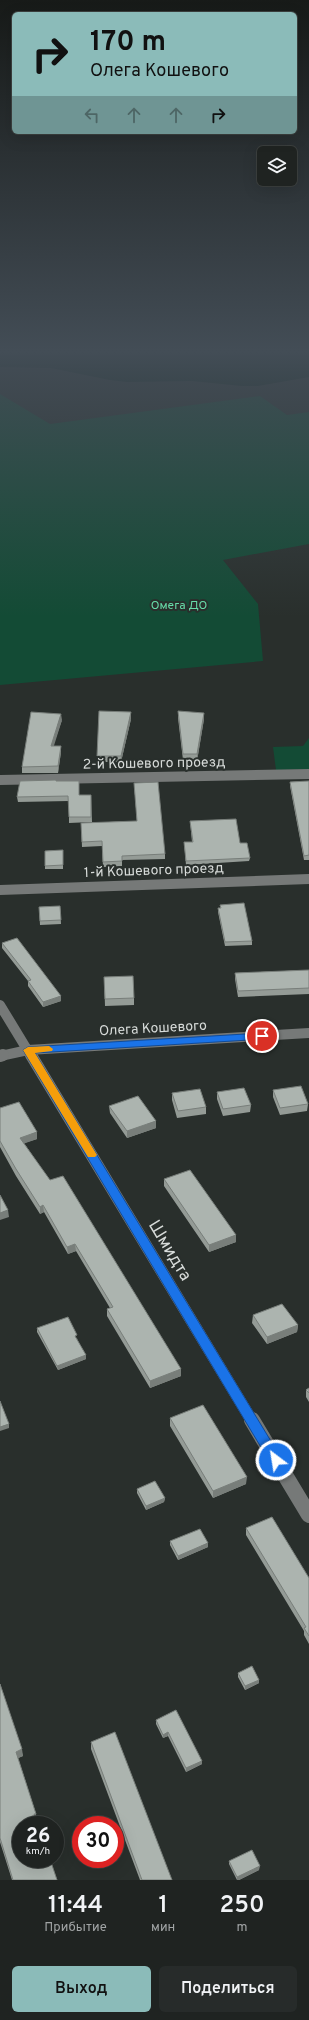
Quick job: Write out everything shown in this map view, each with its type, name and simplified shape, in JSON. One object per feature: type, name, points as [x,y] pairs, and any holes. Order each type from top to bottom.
[{"type":"street","name":"2-й Кошевого проезд","points":[[0,780],[309,774]]},
{"type":"street","name":"1-й Кошевого проезд","points":[[0,890],[309,879]]},
{"type":"street","name":"Шмидта","points":[[0,1005],[309,1515]]},
{"type":"street","name":"Олега Кошевого","points":[[0,1056],[28,1050],[309,1033]]},
{"type":"green space","name":"Омега ДО","points":[[0,441],[309,441],[309,544],[223,560],[258,604],[263,661],[0,685]]},
{"type":"green space","points":[[309,738],[309,769],[276,770],[273,747],[303,746]]},
{"type":"building","points":[[99,711],[131,712],[121,756],[97,756]]},
{"type":"building","points":[[178,711],[204,713],[197,754],[183,754]]},
{"type":"building","points":[[31,712],[61,714],[51,746],[61,746],[58,766],[22,767]]},
{"type":"building","points":[[20,781],[79,781],[79,795],[91,795],[91,817],[69,817],[68,796],[17,797]]},
{"type":"building","points":[[309,781],[309,855],[304,856],[290,782]]},
{"type":"building","points":[[158,782],[165,854],[122,856],[122,861],[103,862],[102,841],[82,842],[81,823],[137,821],[134,783]]},
{"type":"building","points":[[236,819],[240,843],[247,843],[250,858],[186,861],[184,842],[193,842],[190,821]]},
{"type":"building","points":[[63,850],[63,865],[45,866],[45,851]]},
{"type":"building","points":[[244,903],[252,941],[225,942],[218,908],[221,908],[220,905]]},
{"type":"building","points":[[60,906],[61,920],[40,921],[39,907]]},
{"type":"building","points":[[17,938],[61,996],[43,1002],[28,981],[31,980],[2,943]]},
{"type":"building","points":[[309,970],[309,988],[238,991],[235,973]]},
{"type":"building","points":[[133,976],[134,998],[105,999],[104,977]]},
{"type":"building","points":[[301,1086],[308,1104],[280,1108],[273,1090]]},
{"type":"building","points":[[244,1088],[251,1105],[223,1109],[217,1092]]},
{"type":"building","points":[[200,1089],[206,1107],[178,1111],[172,1093]]},
{"type":"building","points":[[138,1096],[156,1121],[127,1131],[109,1106]]},
{"type":"building","points":[[19,1102],[37,1132],[20,1138],[50,1180],[63,1176],[181,1369],[150,1381],[107,1309],[113,1307],[75,1244],[67,1247],[43,1205],[40,1207],[16,1169],[0,1141],[0,1108]]},
{"type":"building","points":[[190,1170],[236,1235],[209,1245],[164,1179]]},
{"type":"building","points":[[0,1195],[8,1210],[0,1213]]},
{"type":"building","points":[[282,1304],[298,1325],[267,1337],[253,1315]]},
{"type":"building","points":[[68,1317],[77,1335],[75,1336],[86,1355],[57,1366],[37,1328]]},
{"type":"building","points":[[0,1401],[9,1424],[0,1427]]},
{"type":"building","points":[[203,1405],[247,1477],[213,1491],[170,1418]]},
{"type":"building","points":[[155,1481],[165,1498],[146,1506],[137,1489]]},
{"type":"building","points":[[272,1517],[309,1578],[309,1636],[304,1628],[306,1627],[246,1528]]},
{"type":"building","points":[[200,1529],[208,1543],[178,1556],[170,1541]]},
{"type":"building","points":[[252,1666],[259,1680],[245,1686],[238,1673]]},
{"type":"building","points":[[0,1684],[22,1749],[16,1752],[36,1814],[34,1814],[35,1816],[12,1816],[12,1868],[53,1868],[57,1880],[13,1880],[0,1838]]},
{"type":"building","points":[[176,1710],[202,1761],[186,1768],[168,1732],[163,1735],[156,1720]]},
{"type":"building","points":[[115,1732],[172,1880],[142,1880],[124,1831],[124,1816],[118,1816],[91,1742]]},
{"type":"building","points":[[252,1850],[260,1866],[237,1877],[229,1861]]},
{"type":"slow traffic","points":[[49,1049],[28,1050],[91,1155]]},
{"type":"route","points":[[262,1036],[28,1050],[276,1460]]}]
